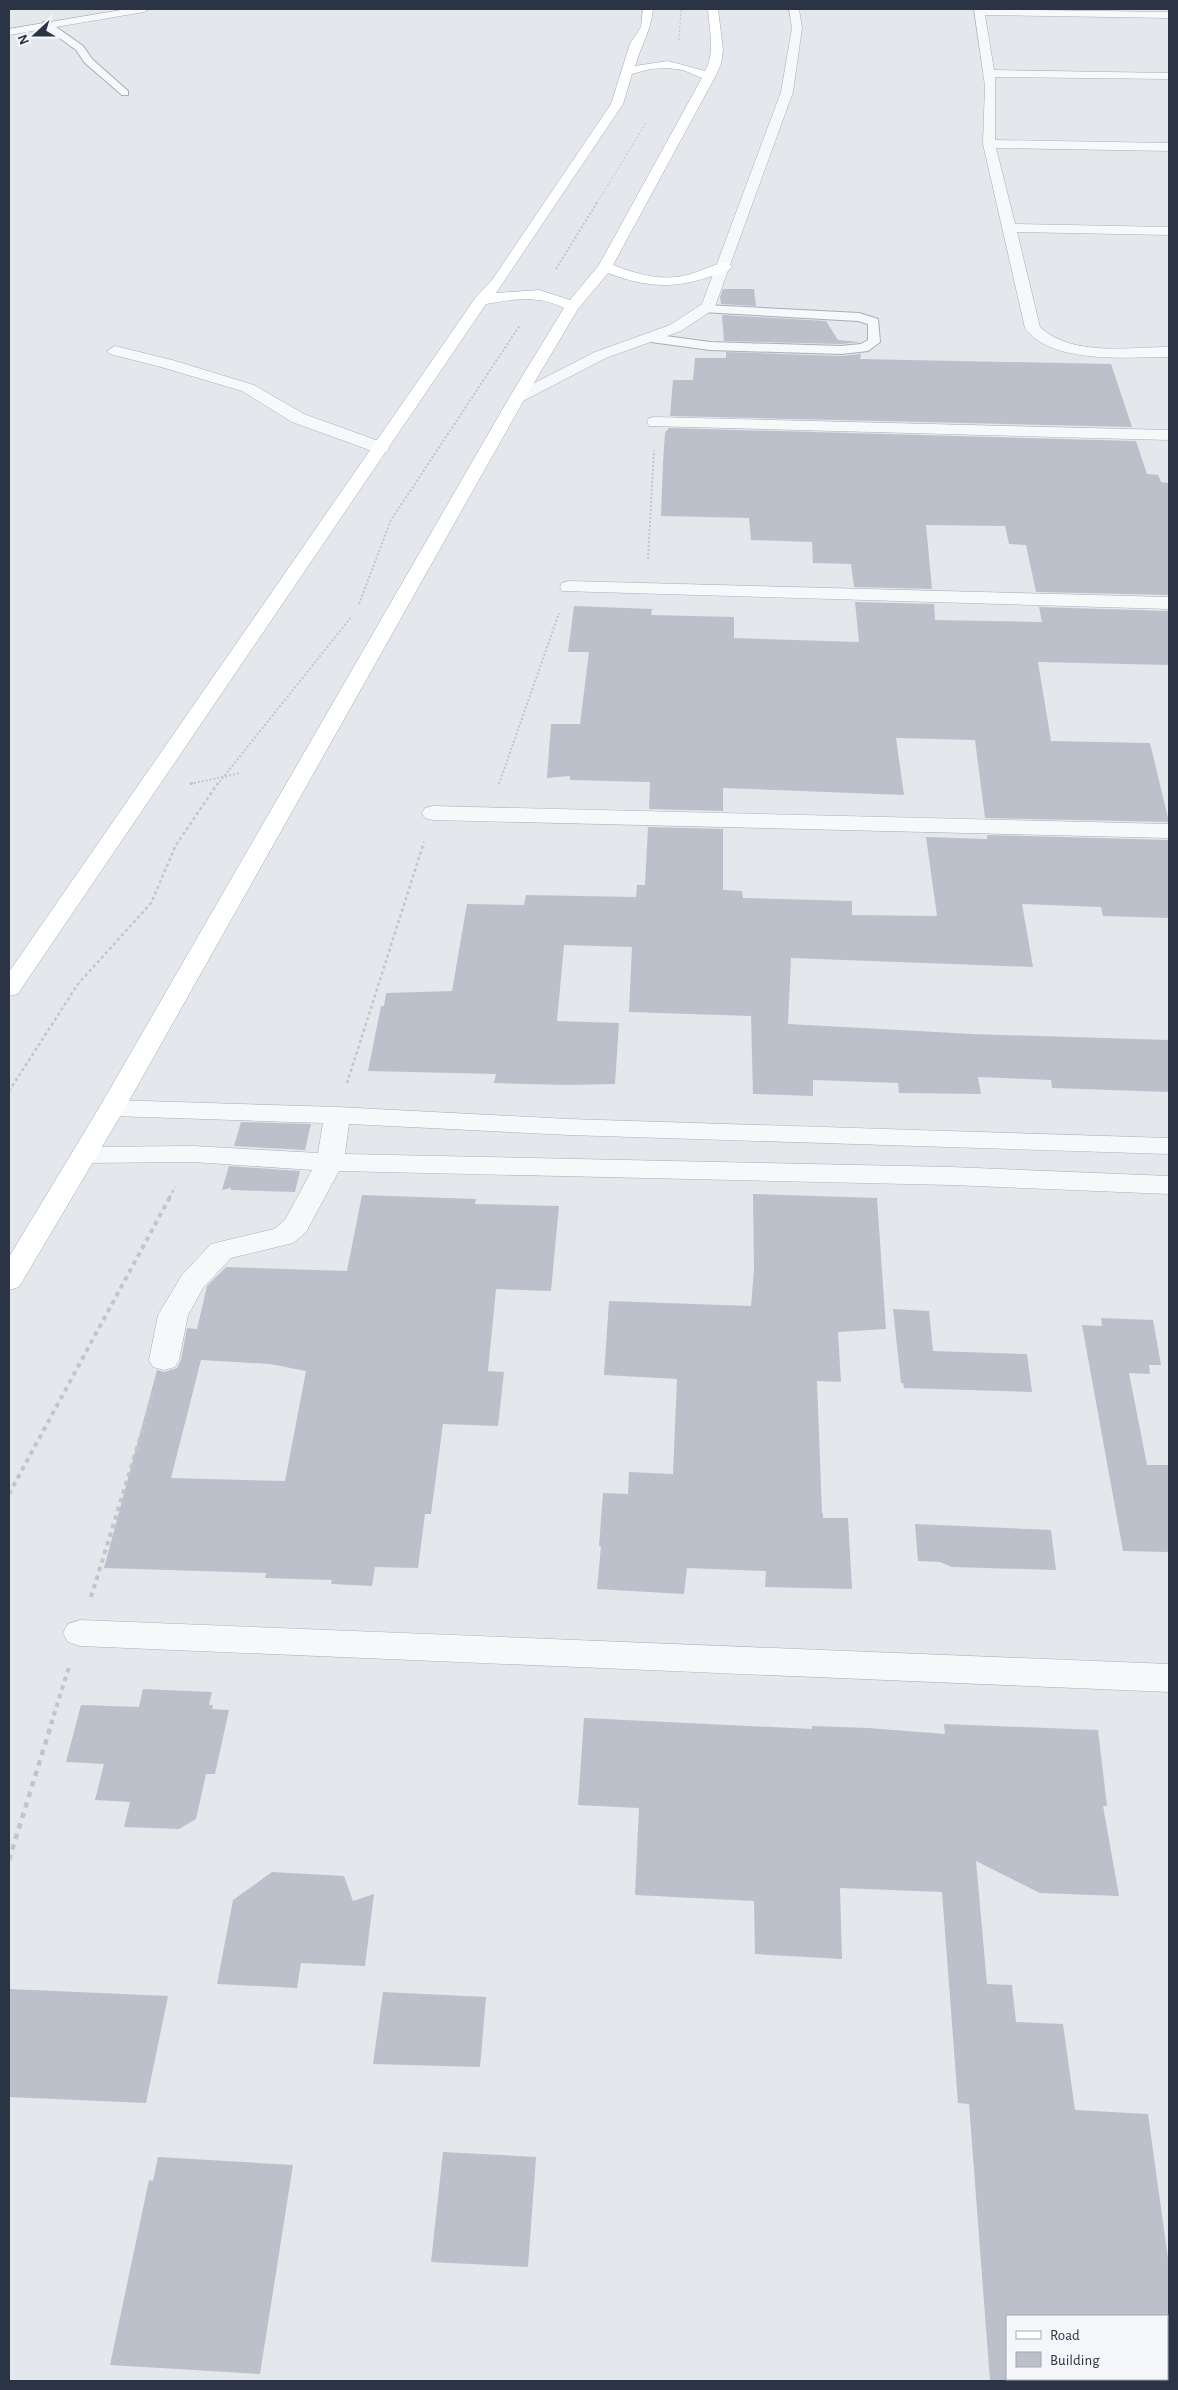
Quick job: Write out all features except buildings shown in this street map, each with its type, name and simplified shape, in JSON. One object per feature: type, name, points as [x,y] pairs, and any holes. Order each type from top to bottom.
[{"type":"main road","points":[[9,989],[481,300],[497,283],[617,104],[627,72],[644,48],[648,9]]},
{"type":"main road","points":[[9,1280],[112,1108],[517,398],[572,307],[606,267],[716,64],[710,52],[713,9]]},
{"type":"main road","points":[[644,48],[680,56]]},
{"type":"main road","points":[[627,72],[653,64],[675,64],[709,77]]},
{"type":"main road","points":[[606,267],[648,282],[667,283],[686,281],[725,266]]},
{"type":"main road","points":[[481,300],[520,294],[541,294],[559,298],[572,307]]},
{"type":"street","points":[[9,32],[46,24],[144,9]]},
{"type":"street","points":[[517,398],[567,370],[694,320],[706,308],[725,266],[787,92],[797,28],[794,9]]},
{"type":"street","points":[[1169,15],[980,11],[991,86],[989,144],[1033,328],[1041,338],[1070,349],[1169,352]]},
{"type":"street","points":[[989,73],[1169,76]]},
{"type":"street","points":[[989,144],[1169,147]]},
{"type":"street","points":[[1008,228],[1169,231]]},
{"type":"street","points":[[115,351],[166,363],[248,388],[298,418],[381,448]]},
{"type":"street","points":[[655,422],[1169,435]]},
{"type":"street","points":[[569,587],[1169,603]]},
{"type":"street","points":[[433,813],[1169,831]]},
{"type":"street","points":[[112,1108],[337,1115],[579,1128],[1169,1146]]},
{"type":"street","points":[[193,1154],[215,1111]]},
{"type":"street","points":[[164,1360],[173,1315],[192,1282],[221,1252],[283,1236],[296,1226],[330,1162],[337,1115]]},
{"type":"street","points":[[84,1155],[193,1154],[330,1162],[951,1176],[1169,1185]]},
{"type":"street","points":[[80,1633],[1169,1678]]},
{"type":"lane","points":[[46,24],[80,48],[88,61],[125,93]]},
{"type":"lane","points":[[651,338],[710,346],[841,350],[864,348],[874,342],[874,322],[858,317],[706,308]]},
{"type":"path","points":[[680,56],[681,9]]},
{"type":"path","points":[[9,1091],[78,984],[151,903],[176,845],[222,777],[357,610],[391,520],[541,294],[619,164],[646,123]]},
{"type":"path","points":[[647,589],[655,422]]},
{"type":"path","points":[[489,813],[569,587]]},
{"type":"path","points":[[337,1115],[433,813]]},
{"type":"path","points":[[9,1494],[193,1154]]}]
